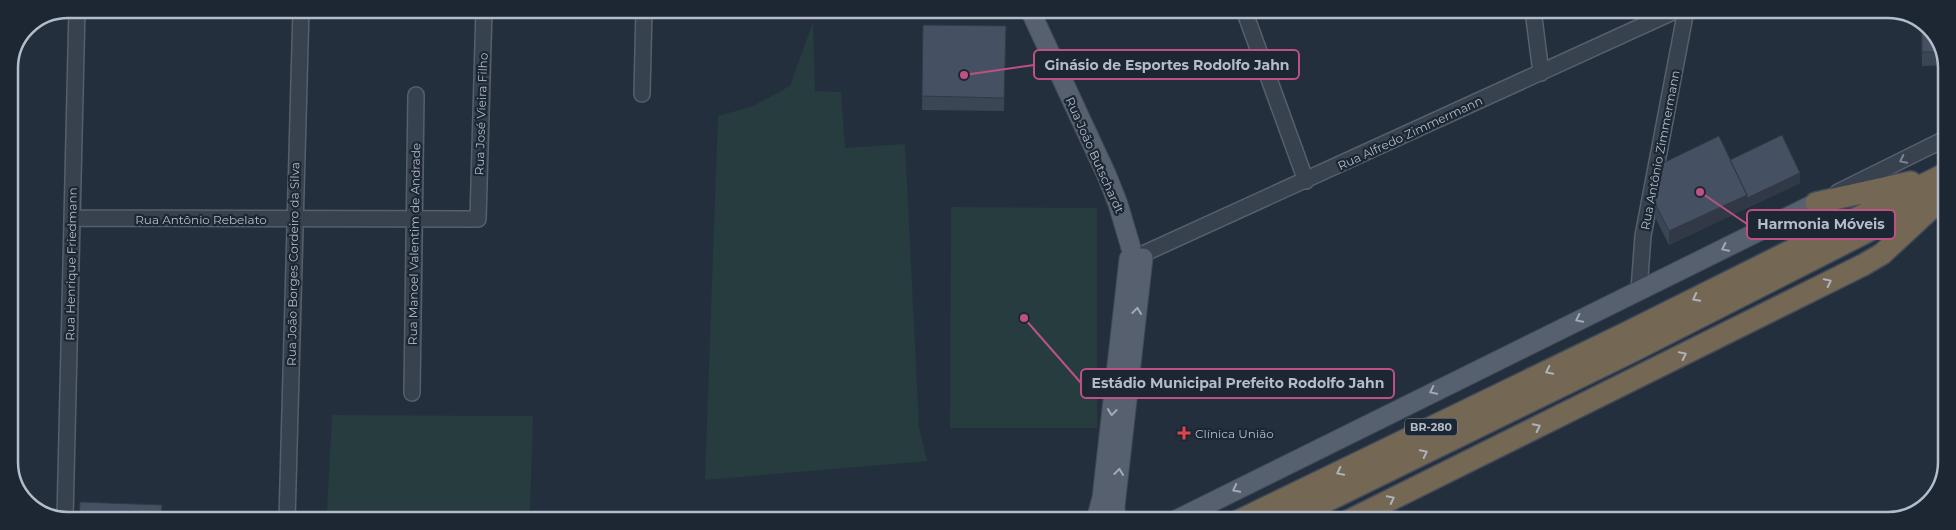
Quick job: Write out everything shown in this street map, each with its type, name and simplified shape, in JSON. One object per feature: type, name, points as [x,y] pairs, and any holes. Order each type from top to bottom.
[{"type":"highway","points":[[1816,203],[1938,184]]},
{"type":"highway","name":"BR-280","points":[[1257,512],[1624,334],[1938,187]]},
{"type":"highway","name":"BR-280","points":[[1304,512],[1633,350],[1938,187]]},
{"type":"highway","points":[[1366,512],[1863,265],[1882,254],[1938,192]]},
{"type":"main road","name":"Rua João Butschardt","points":[[1034,18],[1107,176],[1136,255],[1119,512]]},
{"type":"main road","points":[[1190,512],[1816,203]]},
{"type":"main road","name":"Rua João Butschardt","points":[[1098,512],[1102,498],[1136,255]]},
{"type":"street","name":"Rua Henrique Friedmann","points":[[64,512],[77,18]]},
{"type":"street","name":"Rua João Borges Cordeiro da Silva","points":[[287,512],[301,18]]},
{"type":"street","name":"Rua José Vieira Filho","points":[[478,219],[484,18]]},
{"type":"street","points":[[642,94],[644,18]]},
{"type":"street","points":[[1247,18],[1306,181]]},
{"type":"street","points":[[1534,18],[1541,73]]},
{"type":"street","name":"Rua Alfredo Zimmermann","points":[[1136,255],[1306,181],[1660,18]]},
{"type":"street","name":"Rua Antônio Zimmermann","points":[[1639,290],[1643,236],[1684,18]]},
{"type":"street","name":"Rua Manoel Valentim de Andrade","points":[[412,393],[416,95]]},
{"type":"street","points":[[1816,203],[1938,142]]},
{"type":"street","name":"Rua Antônio Rebelato","points":[[73,218],[478,219]]},
{"type":"green space","points":[[813,22],[815,91],[841,92],[845,148],[905,144],[919,427],[927,461],[705,480],[718,116],[753,106],[790,86]]},
{"type":"green space","points":[[951,207],[1097,208],[1097,428],[950,428]]},
{"type":"green space","points":[[332,415],[533,416],[530,512],[327,511]]},
{"type":"building","points":[[923,25],[1006,26],[1004,98],[922,96]]},
{"type":"building","points":[[1922,30],[1932,42],[1936,52],[1922,52]]},
{"type":"building","points":[[1782,135],[1800,173],[1747,198],[1730,160]]},
{"type":"building","points":[[1719,136],[1747,195],[1669,231],[1655,203],[1663,163]]},
{"type":"building","points":[[80,502],[162,505],[162,512],[79,512]]},
{"type":"place","name":"Ginásio de Esportes Rodolfo Jahn","points":[[964,75]]},
{"type":"place","name":"Harmonia Móveis","points":[[1700,192]]},
{"type":"place","name":"Estádio Municipal Prefeito Rodolfo Jahn","points":[[1024,318]]},
{"type":"place","name":"Clínica União","points":[[1184,433]]}]
